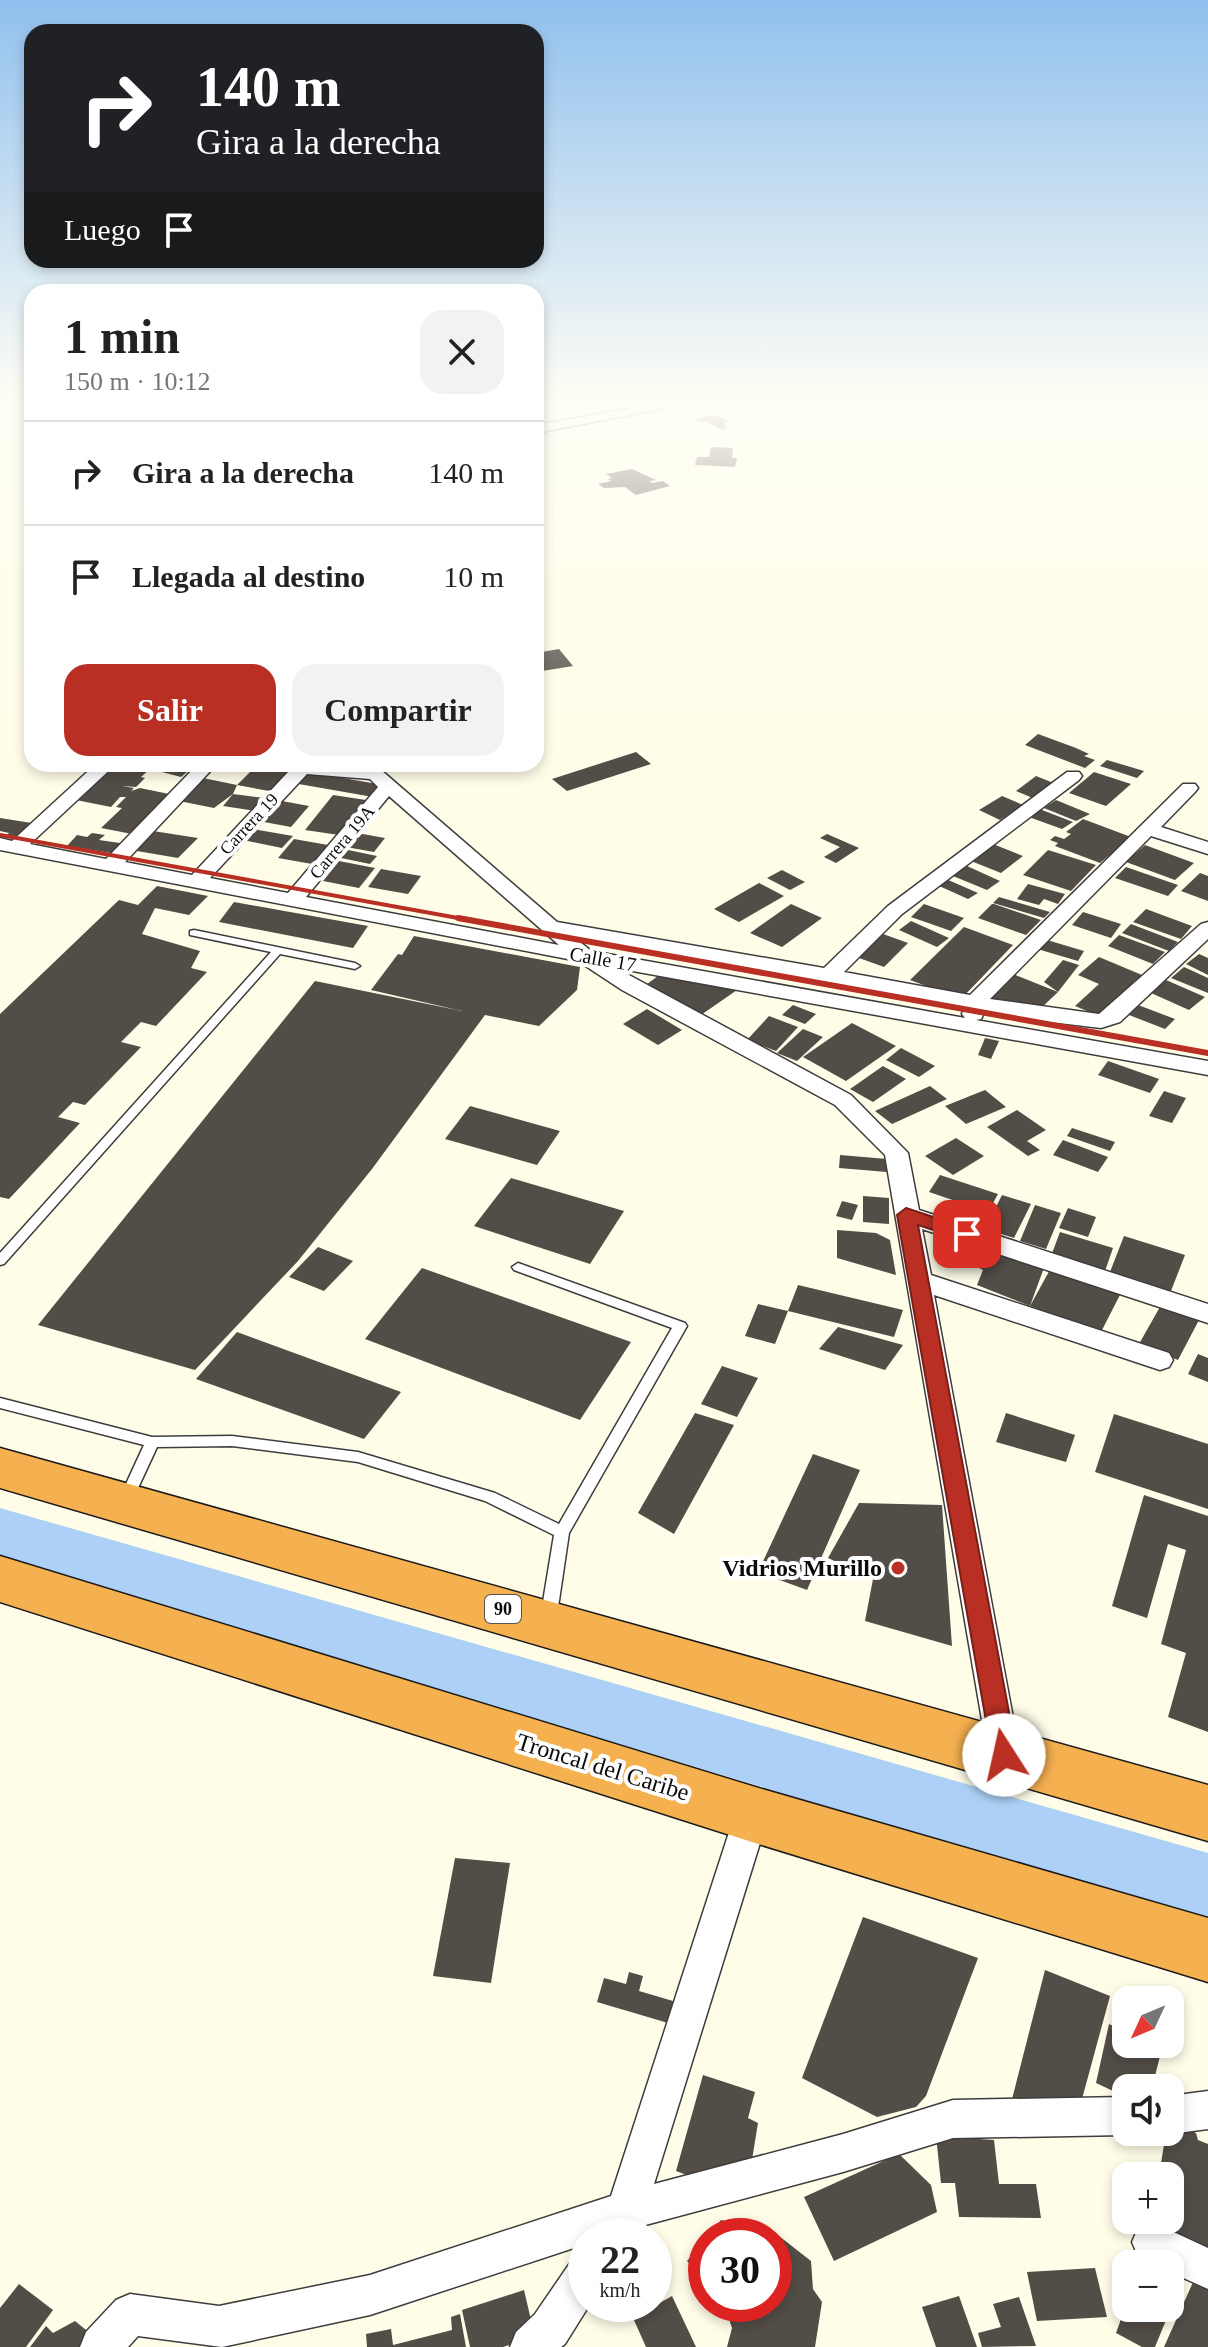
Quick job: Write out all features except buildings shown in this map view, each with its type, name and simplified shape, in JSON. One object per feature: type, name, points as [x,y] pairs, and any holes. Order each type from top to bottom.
[{"type":"highway","name":"90","points":[[0,1468],[1208,1813]]},
{"type":"highway","name":"Troncal del Caribe","points":[[0,1579],[752,1814],[1208,1950]]},
{"type":"street","points":[[8,846],[97,772]]},
{"type":"street","points":[[111,865],[200,772]]},
{"type":"street","name":"Carrera 19","points":[[197,881],[298,772]]},
{"type":"street","points":[[351,772],[376,774],[584,956],[629,986],[843,1100],[896,1153],[1004,1755]]},
{"type":"street","name":"Carrera 19A","points":[[294,899],[376,774]]},
{"type":"street","points":[[829,975],[895,910],[1073,776]]},
{"type":"street","points":[[974,1014],[1189,788]]},
{"type":"street","points":[[1147,829],[1208,848]]},
{"type":"street","name":"Calle 17","points":[[8,846],[584,956],[974,1014],[1208,1068]]},
{"type":"street","points":[[551,927],[829,975],[974,1014],[1101,1021],[1112,1017],[1208,928]]},
{"type":"street","points":[[906,1215],[1208,1314]]},
{"type":"street","points":[[918,1280],[1160,1360]]},
{"type":"street","points":[[620,2218],[752,1814]]},
{"type":"street","points":[[637,2218],[953,2119],[1112,2116]]},
{"type":"street","points":[[101,2347],[130,2314],[219,2327],[370,2295],[568,2238]]},
{"type":"street","points":[[1152,2242],[1208,2269]]},
{"type":"street","points":[[531,2347],[550,2329],[568,2302]]},
{"type":"lane","points":[[194,933],[355,966]]},
{"type":"lane","points":[[0,1261],[276,952]]},
{"type":"lane","points":[[518,1267],[680,1326],[562,1532],[547,1622]]},
{"type":"lane","points":[[0,1403],[152,1442],[232,1441],[358,1457],[490,1497],[562,1532]]},
{"type":"lane","points":[[124,1503],[152,1442]]},
{"type":"waterway","points":[[0,1533],[1208,1887]]},
{"type":"railway","points":[[0,835],[469,920]]},
{"type":"railway","points":[[458,918],[1208,1053]]},
{"type":"place","name":"Vidrios Murillo","points":[[898,1568]]},
{"type":"route","points":[[967,1234],[906,1215],[1004,1755]]}]
